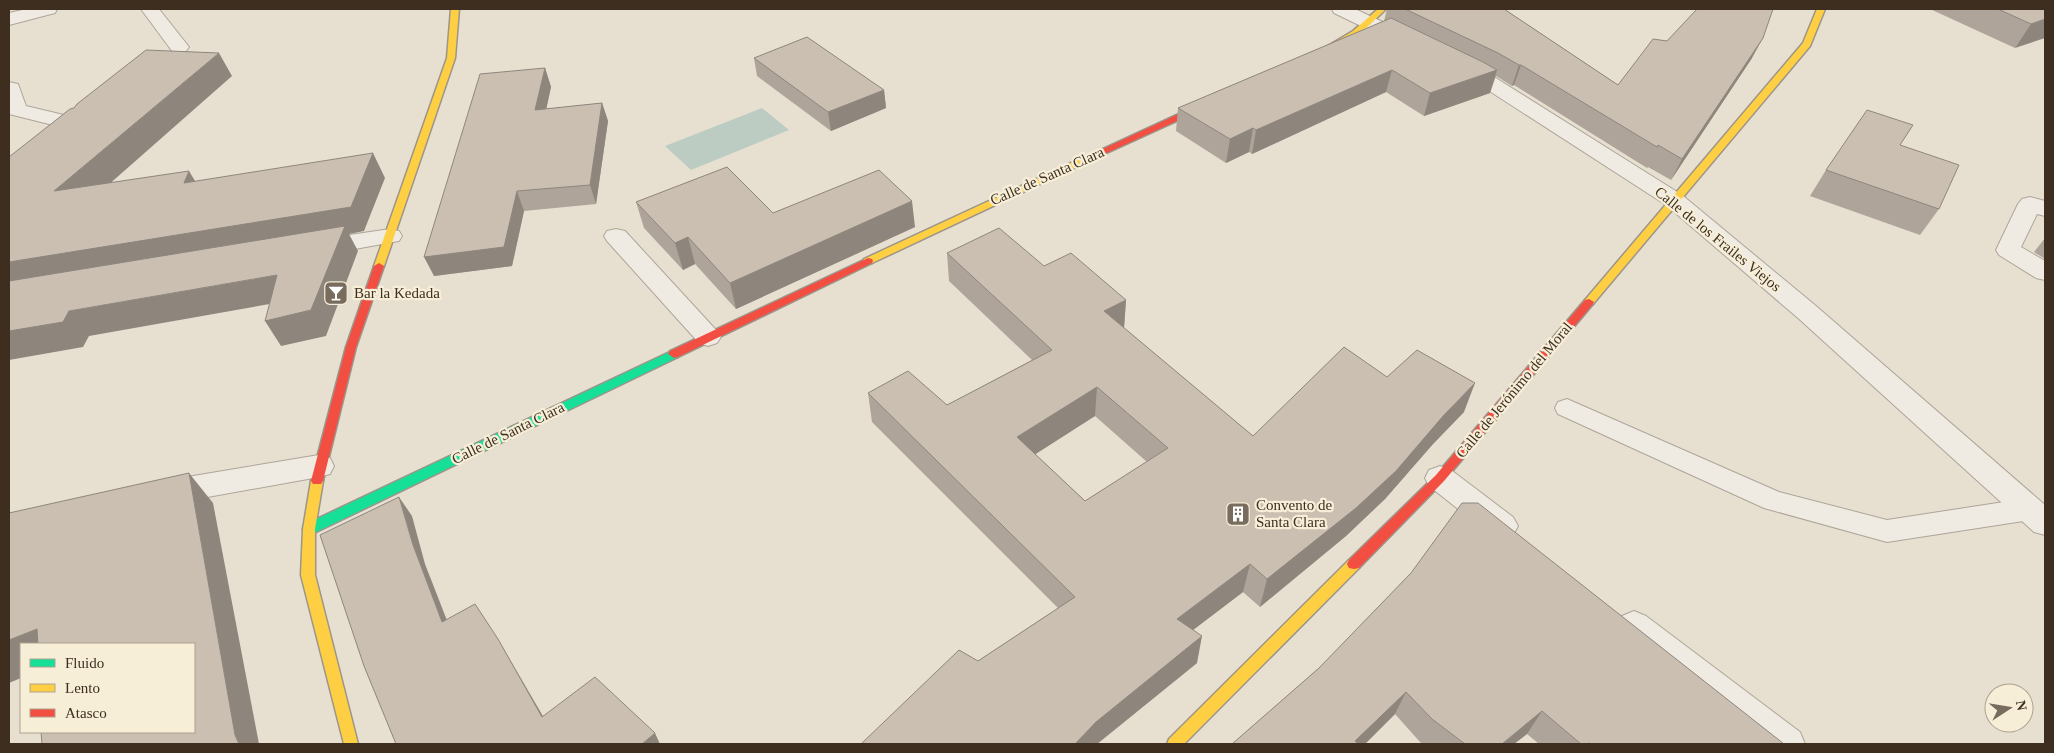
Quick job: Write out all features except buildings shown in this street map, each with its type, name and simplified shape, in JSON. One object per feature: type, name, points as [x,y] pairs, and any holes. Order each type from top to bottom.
[{"type":"street","points":[[9,19],[48,9]]},
{"type":"street","points":[[150,9],[179,47]]},
{"type":"street","points":[[351,744],[308,575],[309,529],[319,466],[351,348],[451,58],[455,9]]},
{"type":"street","points":[[1341,9],[1376,15],[1414,44]]},
{"type":"street","name":"Calle de Jerónimo del Moral","points":[[1174,744],[1440,478],[1807,44],[1821,9]]},
{"type":"street","points":[[1311,57],[1347,41],[1376,15]]},
{"type":"street","name":"Calle de los Frailes Viejos","points":[[1440,57],[1484,79],[1674,200],[1814,319],[2038,516]]},
{"type":"street","points":[[10,87],[16,110],[80,126]]},
{"type":"street","name":"Calle de Santa Clara","points":[[309,529],[975,209],[1220,98]]},
{"type":"street","points":[[2038,207],[2008,250],[2045,272]]},
{"type":"street","points":[[292,252],[390,236]]},
{"type":"street","points":[[616,236],[708,337]]},
{"type":"street","points":[[137,497],[319,466]]},
{"type":"street","points":[[1440,478],[1527,544]]},
{"type":"street","points":[[1614,611],[1787,744]]},
{"type":"lane","name":"Calle de los Frailes Viejos","points":[[1568,408],[1773,501],[1887,531],[2038,516]]},
{"type":"shaded area","points":[[762,108],[789,130],[691,170],[665,146]]},
{"type":"traffic: fast","points":[[309,529],[674,354]]},
{"type":"traffic: slow","points":[[379,266],[451,58],[455,9]]},
{"type":"traffic: slow","points":[[1326,51],[1356,33],[1382,9]]},
{"type":"traffic: slow","points":[[1589,302],[1807,44],[1821,9]]},
{"type":"traffic: slow","points":[[868,261],[1086,159]]},
{"type":"traffic: slow","points":[[317,481],[309,529],[308,575],[351,744]]},
{"type":"traffic: slow","points":[[1174,744],[1354,564]]},
{"type":"traffic: jam","points":[[1086,159],[1211,102]]},
{"type":"traffic: jam","points":[[674,354],[868,261]]},
{"type":"traffic: jam","points":[[317,481],[351,347],[379,266]]},
{"type":"traffic: jam","points":[[1354,564],[1440,478],[1589,302]]},
{"type":"place","name":"Bar la Kedada","points":[[336,293]]},
{"type":"place","name":"Convento de Santa Clara","points":[[1238,514]]}]
